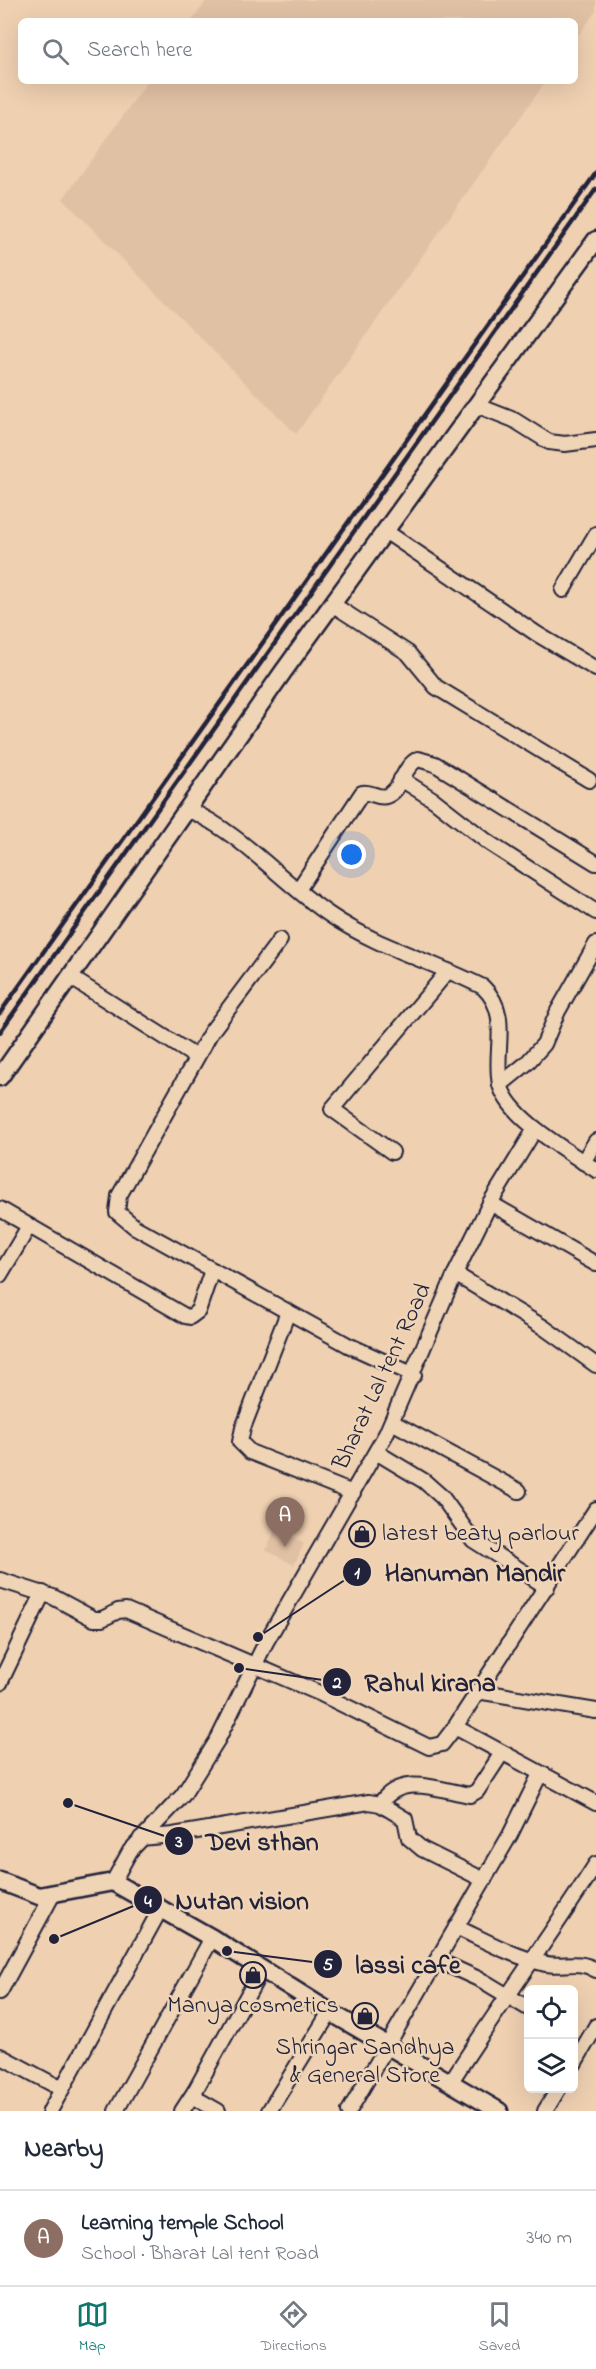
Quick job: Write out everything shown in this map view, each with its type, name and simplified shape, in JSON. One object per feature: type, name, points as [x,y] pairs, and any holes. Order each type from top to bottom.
[{"type":"street","points":[[0,1077],[332,604],[596,240]]},
{"type":"street","points":[[476,405],[514,420],[549,442],[565,444],[596,440]]},
{"type":"street","points":[[385,531],[516,620],[596,669]]},
{"type":"street","points":[[563,590],[596,534]]},
{"type":"street","points":[[332,604],[408,654],[436,687],[590,780]]},
{"type":"street","points":[[298,890],[362,793],[369,792],[382,797],[390,795],[410,763],[418,759],[426,759],[596,862]]},
{"type":"street","points":[[401,778],[434,800],[489,843],[596,912]]},
{"type":"street","points":[[187,809],[215,824],[329,914],[366,937],[483,987],[497,1006],[500,1017],[501,1085],[508,1099],[535,1129],[596,1170]]},
{"type":"street","points":[[280,940],[195,1057],[116,1204],[117,1212],[135,1227],[348,1345],[414,1375]]},
{"type":"street","points":[[501,1085],[527,1063],[544,1044],[558,1011],[596,944]]},
{"type":"street","points":[[392,1152],[332,1109],[448,971]]},
{"type":"street","points":[[70,976],[195,1057]]},
{"type":"street","name":"Bharat Lal tent Road","points":[[113,1882],[123,1861],[141,1838],[174,1807],[192,1784],[218,1739],[290,1599],[392,1422],[414,1375],[455,1274],[490,1203],[535,1129]]},
{"type":"street","points":[[583,1162],[596,1141]]},
{"type":"street","points":[[490,1203],[596,1264]]},
{"type":"street","points":[[0,1209],[185,1316],[190,1317],[198,1311],[212,1270]]},
{"type":"street","points":[[0,1275],[29,1226]]},
{"type":"street","points":[[455,1274],[543,1327],[596,1365]]},
{"type":"street","points":[[288,1312],[243,1428],[240,1442],[250,1452],[353,1493]]},
{"type":"street","points":[[392,1422],[519,1491]]},
{"type":"street","points":[[376,1452],[424,1481],[449,1506],[473,1540],[547,1587]]},
{"type":"street","points":[[0,1580],[43,1593],[94,1619],[102,1619],[118,1611],[126,1611],[255,1665],[429,1747],[442,1744],[455,1727],[596,1509]]},
{"type":"street","points":[[0,1683],[43,1593]]},
{"type":"street","points":[[477,1691],[596,1711]]},
{"type":"street","points":[[455,1727],[596,1803]]},
{"type":"street","points":[[380,1804],[386,1795],[397,1788],[415,1785],[470,1795],[477,1791],[502,1753]]},
{"type":"street","points":[[350,2111],[516,1824],[540,1774]]},
{"type":"street","points":[[141,1838],[173,1835],[357,1803],[380,1804],[405,1819],[409,1838],[415,1843],[484,1880]]},
{"type":"street","points":[[450,2083],[531,1960],[572,1905],[596,1864]]},
{"type":"street","points":[[0,1881],[26,1893],[39,1896],[113,1882],[212,1938],[388,2048],[493,2109]]},
{"type":"street","points":[[0,1992],[53,1894]]},
{"type":"street","points":[[50,2111],[161,1908]]},
{"type":"street","points":[[456,1926],[531,1960],[557,1965],[576,1962],[596,1970]]},
{"type":"street","points":[[116,2111],[212,1938]]},
{"type":"street","points":[[437,1960],[508,1994],[524,2005]]},
{"type":"street","points":[[182,2111],[262,1969]]},
{"type":"street","points":[[268,2111],[330,2012]]},
{"type":"street","points":[[579,2043],[596,2026]]},
{"type":"street","points":[[0,2056],[62,2089]]},
{"type":"street","points":[[195,2091],[197,2100],[218,2111]]},
{"type":"street","points":[[545,2111],[556,2093]]},
{"type":"shaded area","points":[[207,0],[596,0],[596,11],[578,36],[578,18],[194,18]]},
{"type":"shaded area","points":[[146,84],[544,84],[296,434],[63,199]]},
{"type":"shaded area","points":[[276,1528],[304,1544],[294,1565],[266,1550]]},
{"type":"railway","points":[[0,1013],[596,173]]},
{"type":"railway","points":[[0,1032],[596,189]]},
{"type":"place","name":"latest beaty parlour","points":[[362,1534]]},
{"type":"place","name":"Learning temple School","points":[[285,1547]]},
{"type":"place","name":"Hanuman Mandir","points":[[258,1637]]},
{"type":"place","name":"Rahul kirana","points":[[239,1668]]},
{"type":"place","name":"Devi sthan","points":[[68,1803]]},
{"type":"place","name":"Nutan vision","points":[[54,1939]]},
{"type":"place","name":"lassi cafe","points":[[227,1951]]},
{"type":"place","name":"Manya cosmetics","points":[[253,1975]]},
{"type":"place","name":"Shringar Sandhya & General Store","points":[[365,2016]]}]
